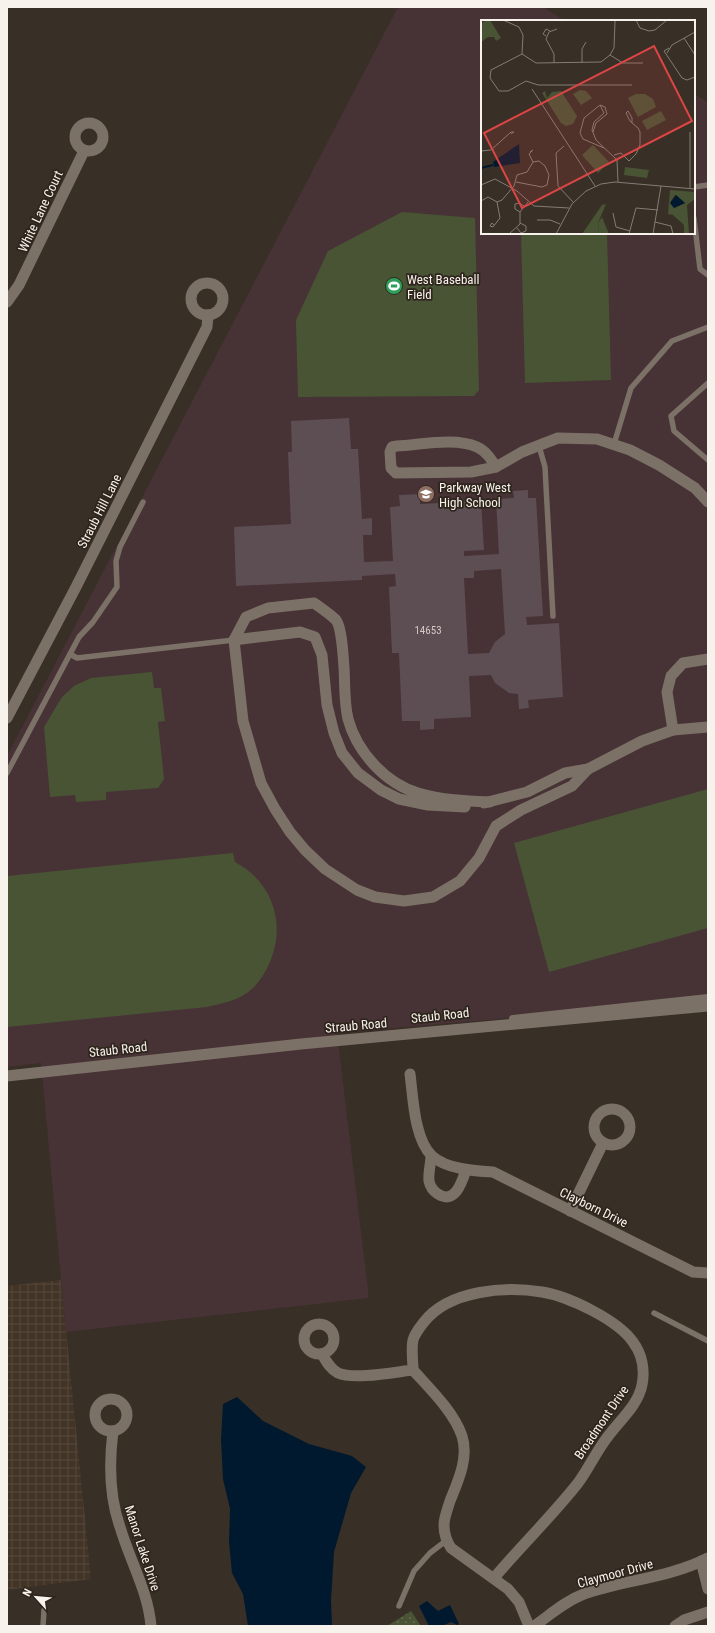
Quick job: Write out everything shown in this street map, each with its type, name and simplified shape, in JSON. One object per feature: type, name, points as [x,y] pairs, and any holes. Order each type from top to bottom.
[{"type":"street","name":"White Lane Court","points":[[7,302],[20,285],[84,151]]},
{"type":"street","name":"Straub Hill Lane","points":[[7,718],[76,587],[207,327],[208,315]]},
{"type":"street","points":[[496,467],[488,455],[478,447],[464,443],[397,446],[392,447],[390,452],[391,468],[396,473],[471,472],[496,467],[522,452],[558,438],[597,439],[630,450],[660,465],[695,488],[708,502]]},
{"type":"street","points":[[490,802],[445,799],[416,792],[400,784],[382,772],[367,757],[356,738],[348,718],[342,640],[336,621],[314,603],[268,608],[246,617],[234,640],[244,721],[261,783],[275,809],[300,844],[325,869],[357,890],[375,897],[404,901],[434,897],[460,881],[479,858],[496,826],[521,810],[572,786],[588,769]]},
{"type":"street","points":[[234,640],[300,632],[315,637],[322,655],[328,704],[334,733],[348,761],[358,773],[380,790],[399,799],[444,807],[467,807],[490,802],[527,792],[565,773],[588,769],[642,741],[673,730],[708,727]]},
{"type":"street","points":[[673,730],[667,692],[671,676],[683,663],[708,659]]},
{"type":"street","name":"Staub Road","points":[[7,1074],[708,998]]},
{"type":"street","name":"Straub Road","points":[[7,1074],[301,1044],[708,1006]]},
{"type":"street","points":[[410,1074],[416,1121],[424,1143],[431,1156],[429,1182],[432,1188],[442,1196],[448,1197],[455,1193],[461,1184],[466,1170]]},
{"type":"street","points":[[570,1211],[603,1143]]},
{"type":"street","name":"Clayborn Drive","points":[[431,1156],[466,1170],[493,1172],[693,1272],[708,1273]]},
{"type":"street","name":"Broadmont Drive","points":[[413,1370],[413,1340],[427,1319],[440,1306],[451,1300],[465,1295],[488,1292],[521,1290],[543,1292],[571,1300],[591,1310],[624,1331],[633,1342],[641,1356],[642,1384],[637,1399],[605,1441],[579,1481],[560,1505],[494,1578]]},
{"type":"street","points":[[322,1354],[328,1364],[337,1373],[349,1376],[413,1370],[455,1420],[462,1436],[465,1450],[461,1471],[444,1525],[447,1540],[451,1548],[508,1589],[519,1602],[529,1626]]},
{"type":"street","name":"Manor Lake Drive","points":[[113,1431],[110,1452],[113,1499],[120,1528],[141,1581],[150,1615],[151,1626]]},
{"type":"street","points":[[704,1560],[708,1589]]},
{"type":"street","name":"Claymoor Drive","points":[[534,1626],[568,1601],[582,1595],[653,1578],[704,1560]]},
{"type":"street","points":[[675,1626],[684,1620],[708,1612]]},
{"type":"lane","points":[[695,187],[708,186]]},
{"type":"lane","points":[[695,226],[700,269],[708,275]]},
{"type":"lane","points":[[614,444],[631,388],[672,341],[708,327]]},
{"type":"lane","points":[[708,383],[671,416],[674,431],[708,460]]},
{"type":"lane","points":[[539,446],[545,467],[553,616]]},
{"type":"lane","points":[[7,773],[79,637],[93,622],[117,587],[116,561],[120,547],[143,502]]},
{"type":"lane","points":[[70,654],[77,658],[234,640]]},
{"type":"lane","points":[[654,1313],[708,1341]]},
{"type":"lane","points":[[399,1606],[414,1571],[430,1553],[447,1540]]},
{"type":"lane","points":[[43,1626],[44,1610]]},
{"type":"shaded area","name":"Parkway West High School","points":[[398,7],[543,7],[564,20],[481,20],[481,234],[695,234],[695,95],[708,102],[708,1001],[337,1033],[369,1298],[66,1332],[41,1063],[7,1067],[7,756]]},
{"type":"shaded area","points":[[61,1280],[91,1579],[7,1590],[7,1286]]},
{"type":"green space","name":"West Baseball Field","points":[[402,212],[475,218],[479,390],[474,396],[298,397],[296,320],[328,251]]},
{"type":"green space","points":[[521,234],[607,234],[611,380],[525,383]]},
{"type":"green space","points":[[152,672],[154,688],[161,688],[165,721],[158,722],[164,779],[158,788],[106,792],[106,800],[76,802],[75,795],[50,797],[44,727],[62,697],[74,686],[91,678]]},
{"type":"green space","points":[[708,789],[708,928],[549,972],[514,843]]},
{"type":"green space","points":[[233,853],[235,862],[259,881],[267,893],[273,906],[276,920],[277,934],[269,964],[260,980],[247,993],[232,1000],[207,1007],[7,1027],[7,876]]},
{"type":"green space","points":[[411,1611],[421,1626],[387,1626]]},
{"type":"water","points":[[237,1397],[263,1421],[309,1444],[352,1456],[366,1467],[351,1493],[334,1552],[331,1600],[332,1626],[248,1626],[243,1594],[232,1573],[229,1542],[230,1509],[223,1479],[221,1440],[223,1404]]},
{"type":"water","points":[[427,1601],[438,1611],[450,1605],[459,1624],[457,1625],[451,1622],[442,1626],[429,1626],[419,1606]]},
{"type":"building","name":"Parkway West High School","points":[[349,418],[351,449],[358,449],[362,519],[372,518],[372,535],[363,535],[364,562],[393,561],[390,507],[400,506],[399,495],[420,494],[420,504],[481,501],[484,550],[464,551],[464,556],[499,554],[496,499],[514,498],[513,491],[528,490],[528,498],[536,498],[543,616],[526,617],[527,625],[559,623],[563,697],[528,700],[529,708],[519,709],[518,694],[509,693],[495,683],[491,675],[469,676],[471,717],[434,719],[434,729],[420,730],[420,721],[402,721],[399,653],[392,653],[389,587],[396,586],[395,574],[362,576],[362,580],[236,586],[234,527],[291,524],[288,452],[292,452],[291,421]],"holes":[[[501,569],[505,634],[495,642],[489,653],[468,654],[464,578],[474,578],[474,571]]]},
{"type":"place","name":"West Baseball Field","points":[[394,286]]},
{"type":"place","name":"Parkway West High School","points":[[426,494]]}]
